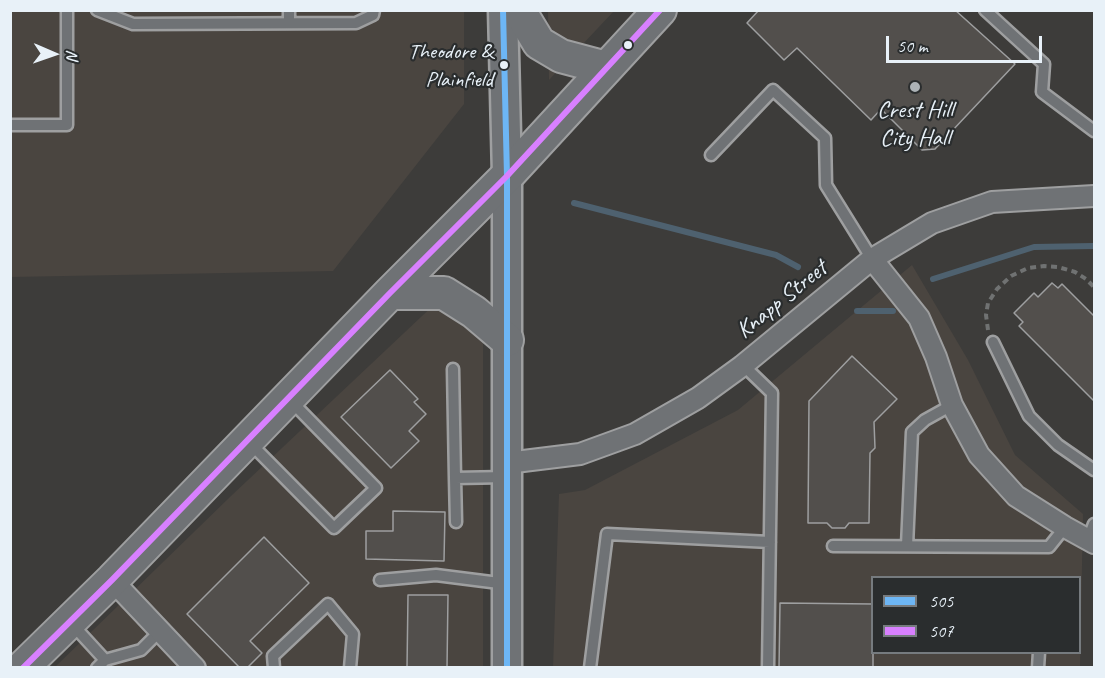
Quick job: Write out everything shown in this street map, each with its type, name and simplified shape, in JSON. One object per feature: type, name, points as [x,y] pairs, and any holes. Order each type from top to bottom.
[{"type":"main road","points":[[503,10],[507,176],[507,668]]},
{"type":"main road","points":[[519,10],[539,43],[561,56],[606,68]]},
{"type":"main road","points":[[22,668],[112,580],[390,293],[507,176],[660,10]]},
{"type":"main road","points":[[390,293],[444,292],[474,312],[507,340]]},
{"type":"street","name":"Knapp Street","points":[[507,470],[580,454],[635,434],[698,398],[743,365],[873,259],[932,223],[992,202],[1095,196]]},
{"type":"street","points":[[873,259],[919,318],[936,357],[952,405],[980,455],[1016,496],[1065,527],[1092,536]]},
{"type":"street","points":[[112,580],[195,668]]},
{"type":"lane","points":[[10,125],[67,125],[67,10]]},
{"type":"lane","points":[[97,10],[133,24],[356,23],[373,15],[374,10]]},
{"type":"lane","points":[[188,24],[189,10]]},
{"type":"lane","points":[[289,10],[289,23]]},
{"type":"lane","points":[[985,10],[1044,64],[1042,92],[1095,131]]},
{"type":"lane","points":[[711,155],[772,90],[825,138],[826,185],[873,259]]},
{"type":"lane","points":[[993,342],[1029,416],[1058,445],[1095,470]]},
{"type":"lane","points":[[743,365],[772,393],[768,668]]},
{"type":"lane","points":[[453,369],[456,522]]},
{"type":"lane","points":[[248,440],[334,528],[376,488],[288,399]]},
{"type":"lane","points":[[907,546],[912,432],[926,420],[952,405]]},
{"type":"lane","points":[[455,478],[507,470]]},
{"type":"lane","points":[[833,546],[1049,547],[1065,527]]},
{"type":"lane","points":[[590,668],[607,534],[770,542]]},
{"type":"lane","points":[[380,580],[436,575],[507,584]]},
{"type":"lane","points":[[274,668],[273,656],[328,604],[353,634],[350,668]]},
{"type":"lane","points":[[70,621],[101,664],[141,650],[160,631]]},
{"type":"path","points":[[988,331],[986,315],[988,303],[997,289],[1011,276],[1028,268],[1058,267],[1075,272],[1095,287]]},
{"type":"shaded area","points":[[10,11],[464,11],[464,104],[333,271],[11,277]]},
{"type":"shaded area","points":[[548,11],[614,11],[549,80]]},
{"type":"shaded area","points":[[912,265],[968,360],[1015,455],[1083,514],[1081,616],[1081,576],[871,576],[871,654],[1080,654],[1080,667],[553,668],[559,494],[585,490],[738,410]]},
{"type":"shaded area","points":[[483,299],[483,667],[54,668],[231,496],[439,300]]},
{"type":"building","name":"Crest Hill City Hall","points":[[759,10],[955,10],[1015,64],[935,149],[922,150],[881,109],[871,120],[797,48],[784,60],[747,23]]},
{"type":"building","points":[[1052,283],[1058,288],[1062,284],[1095,317],[1095,402],[1019,326],[1023,322],[1014,313],[1034,293],[1038,297]]},
{"type":"building","points":[[852,356],[897,399],[874,422],[875,448],[870,453],[869,523],[849,523],[845,528],[832,528],[827,523],[808,523],[809,401]]},
{"type":"building","points":[[390,370],[418,399],[414,402],[426,414],[409,431],[419,441],[391,468],[341,417]]},
{"type":"building","points":[[393,511],[445,512],[444,561],[366,559],[366,531],[393,531]]},
{"type":"building","points":[[264,537],[309,583],[250,641],[262,653],[247,668],[240,668],[187,614]]},
{"type":"building","points":[[408,595],[448,595],[447,668],[407,668]]},
{"type":"building","points":[[780,603],[871,604],[873,668],[779,668]]},
{"type":"waterway","points":[[574,203],[776,255],[798,267]]},
{"type":"waterway","points":[[933,279],[1034,247],[1094,246]]},
{"type":"waterway","points":[[857,311],[893,311]]},
{"type":"transit line","name":"505","points":[[503,10],[507,176],[507,668]]},
{"type":"transit line","name":"507","points":[[23,668],[507,176],[660,10]]},
{"type":"place","name":"Theodore & Plainfield","points":[[504,65]]},
{"type":"place","name":"Crest Hill City Hall","points":[[915,87]]}]
